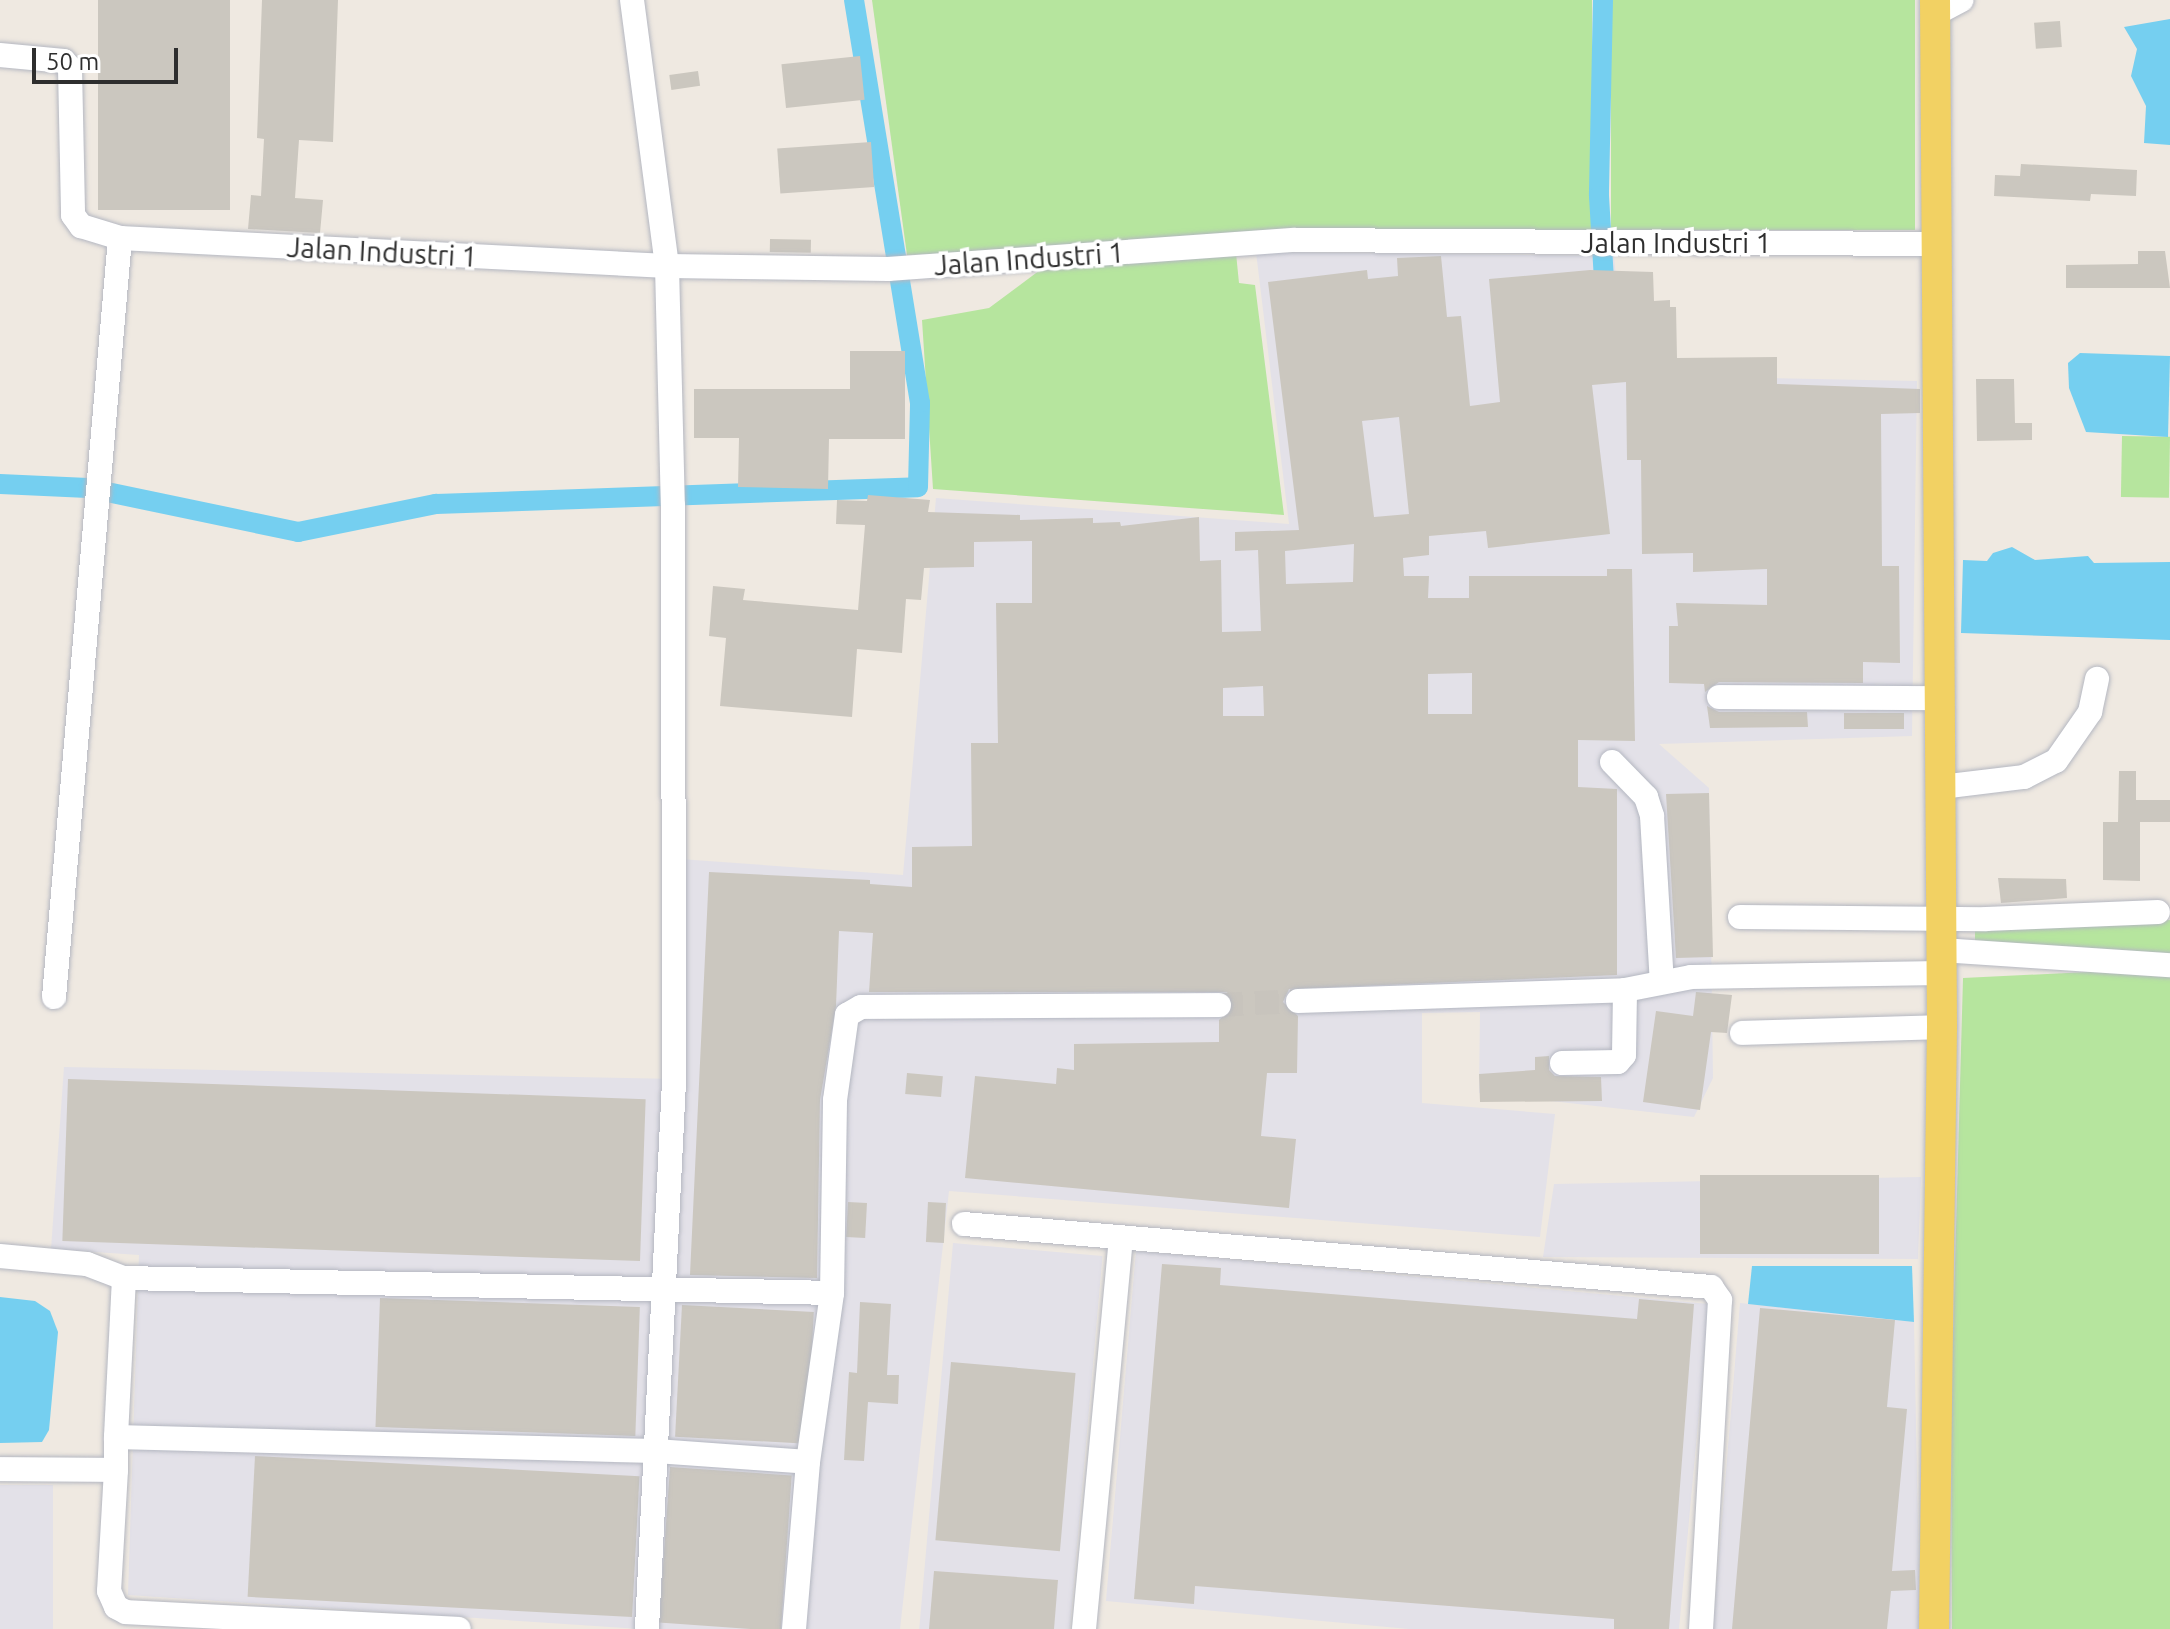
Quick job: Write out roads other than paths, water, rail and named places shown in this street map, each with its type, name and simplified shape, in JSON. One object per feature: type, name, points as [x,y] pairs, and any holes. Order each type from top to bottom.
[{"type":"main road","points":[[1934,1629],[1942,1027],[1938,244],[1944,5]]},
{"type":"street","points":[[632,0],[667,266],[672,498],[674,1082],[647,1629]]},
{"type":"street","name":"Jalan Industri 1","points":[[0,55],[64,61],[70,68],[73,215],[81,226],[120,238],[667,266],[895,268],[1295,240],[1938,244]]},
{"type":"street","points":[[54,997],[120,238]]},
{"type":"street","points":[[1941,787],[2024,777],[2056,761],[2090,712],[2097,679]]},
{"type":"street","points":[[1719,697],[1940,698]]},
{"type":"street","points":[[1612,762],[1646,797],[1652,816],[1662,982]]},
{"type":"street","points":[[1740,917],[1942,919],[2158,912]]},
{"type":"street","points":[[1298,1001],[1625,990],[1662,982],[1942,962],[2170,965]]},
{"type":"street","points":[[1562,1063],[1608,1065],[1624,1055],[1625,990]]},
{"type":"street","points":[[794,1629],[808,1462],[832,1293],[835,1100],[847,1015],[853,1010],[1219,1005]]},
{"type":"street","points":[[1742,1033],[1942,1027]]},
{"type":"street","points":[[964,1224],[1121,1241],[1711,1287],[1720,1300],[1701,1629]]},
{"type":"street","points":[[1084,1629],[1121,1241]]},
{"type":"street","points":[[0,1256],[87,1264],[124,1278],[832,1293]]},
{"type":"street","points":[[124,1278],[109,1591],[116,1607],[126,1612],[459,1629]]},
{"type":"street","points":[[116,1437],[656,1451],[808,1462]]},
{"type":"street","points":[[0,1469],[116,1470]]},
{"type":"water","points":[[2170,19],[2170,145],[2144,143],[2146,106],[2131,76],[2137,49],[2124,27]]},
{"type":"water","points":[[2080,353],[2170,356],[2168,437],[2086,432],[2069,388],[2068,363]]},
{"type":"water","points":[[2012,547],[2035,560],[2088,556],[2094,563],[2170,562],[2170,640],[1961,633],[1963,560],[1987,561],[1993,553]]},
{"type":"water","points":[[1752,1266],[1912,1266],[1914,1322],[1748,1304]]},
{"type":"water","points":[[0,1297],[35,1301],[50,1311],[58,1332],[49,1430],[42,1442],[0,1443]]},
{"type":"waterway","points":[[0,484],[88,488],[298,532],[436,504],[918,487],[920,403],[854,0]]},
{"type":"waterway","points":[[1603,0],[1599,196],[1605,298]]},
{"type":"tunnel","points":[[1219,1005],[1298,1001]]}]
